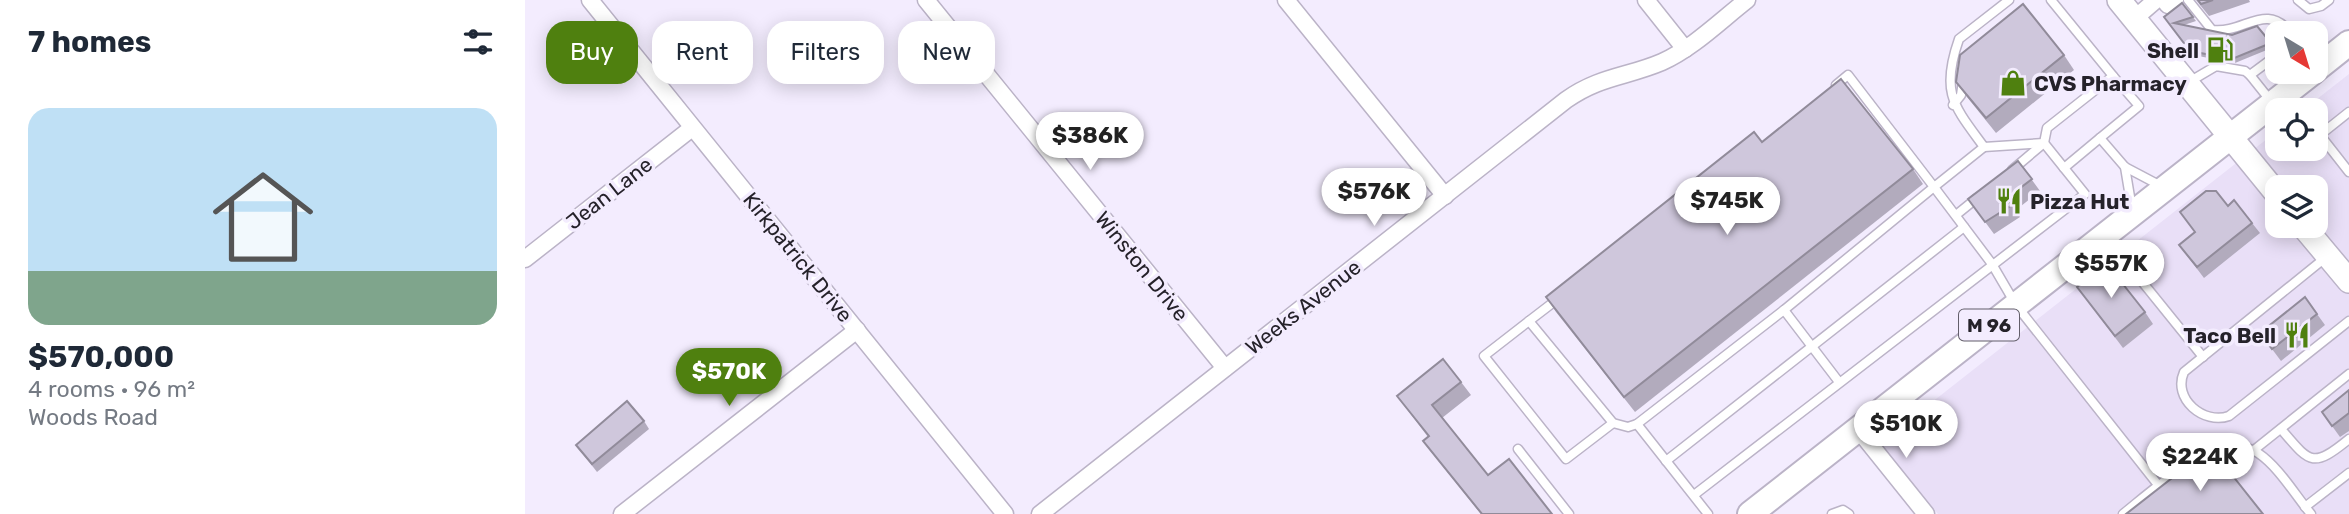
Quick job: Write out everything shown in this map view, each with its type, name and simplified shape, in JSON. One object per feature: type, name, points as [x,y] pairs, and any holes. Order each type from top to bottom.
[{"type":"main road","points":[[2119,0],[2265,180]]},
{"type":"main road","name":"M 96","points":[[2328,59],[2349,43]]},
{"type":"main road","name":"M 96","points":[[2280,98],[2297,84]]},
{"type":"main road","name":"M 96","points":[[1750,514],[2265,110]]},
{"type":"main road","points":[[2313,238],[2349,281]]},
{"type":"street","name":"Kirkpatrick Drive","points":[[590,0],[1005,514]]},
{"type":"street","name":"Winston Drive","points":[[926,0],[1225,368]]},
{"type":"street","points":[[1286,0],[1445,196]]},
{"type":"street","points":[[1646,0],[1685,49]]},
{"type":"street","points":[[2134,19],[2156,0]]},
{"type":"street","points":[[2164,0],[2168,5],[2175,0]]},
{"type":"street","name":"Weeks Avenue","points":[[1040,514],[1585,87],[1661,62],[1685,49],[1739,2]]},
{"type":"street","name":"Jean Lane","points":[[525,259],[692,128]]},
{"type":"street","points":[[622,514],[857,330]]},
{"type":"street","points":[[1857,429],[1925,514]]},
{"type":"lane","points":[[1984,147],[1953,105],[1951,76],[1959,39],[2009,0]]},
{"type":"lane","points":[[2051,0],[2139,106],[2064,168]]},
{"type":"lane","points":[[2188,0],[2212,30],[2228,29],[2271,18],[2280,21]]},
{"type":"lane","points":[[2298,0],[2309,9],[2321,6],[2329,0]]},
{"type":"lane","points":[[1956,47],[1965,56]]},
{"type":"lane","points":[[2250,75],[2265,64]]},
{"type":"lane","points":[[2186,84],[2209,67],[2245,71],[2268,98]]},
{"type":"lane","points":[[1953,105],[1961,95],[1963,69]]},
{"type":"lane","points":[[1826,92],[1849,75],[1992,264],[2015,305],[2159,486]]},
{"type":"lane","points":[[2005,175],[2044,143],[2047,128],[2113,76]]},
{"type":"lane","points":[[2349,112],[2320,135],[2349,172]]},
{"type":"lane","points":[[2100,138],[2125,167],[2166,188]]},
{"type":"lane","points":[[1529,321],[1613,423],[1628,428],[1637,424],[1784,310],[1984,147],[2044,143]]},
{"type":"lane","points":[[1694,495],[2085,194],[2044,143]]},
{"type":"lane","points":[[2125,167],[2133,214]]},
{"type":"lane","points":[[1956,215],[1985,191]]},
{"type":"lane","points":[[1666,461],[1964,227]]},
{"type":"lane","points":[[2105,236],[2203,357]]},
{"type":"lane","points":[[2328,256],[2184,372],[2182,388],[2201,415],[2221,419],[2349,321]]},
{"type":"lane","points":[[1562,296],[1484,356],[1566,459],[1613,423]]},
{"type":"lane","points":[[1784,310],[1839,382]]},
{"type":"lane","points":[[2254,450],[2349,374]]},
{"type":"lane","points":[[1637,424],[1708,514]]},
{"type":"lane","points":[[2281,429],[2305,458],[2312,460],[2327,457],[2349,439]]},
{"type":"lane","points":[[2123,514],[2200,457],[2230,447],[2247,447],[2254,450],[2272,466],[2308,510],[2349,472]]},
{"type":"lane","points":[[1518,449],[1569,514]]},
{"type":"lane","points":[[1832,514],[1843,510],[1849,514]]},
{"type":"shaded area","points":[[2349,74],[2349,514],[1938,514],[1880,443],[2265,140],[2265,161],[2328,161],[2328,98],[2318,98]]},
{"type":"building","points":[[2182,3],[2193,17],[2174,23],[2232,35],[2257,26],[2265,36],[2265,45],[2232,59],[2190,51],[2164,17]]},
{"type":"building","name":"CVS Pharmacy","points":[[2023,4],[2064,55],[1986,118],[1956,82],[1960,55]]},
{"type":"building","points":[[1841,79],[1913,169],[1624,397],[1546,297],[1754,132],[1762,142]]},
{"type":"building","points":[[2018,161],[2032,179],[2007,198],[2012,205],[1985,222],[1968,199]]},
{"type":"building","points":[[2206,191],[2216,191],[2228,206],[2234,200],[2252,223],[2197,267],[2179,245],[2195,232],[2180,212]]},
{"type":"building","points":[[2107,264],[2145,312],[2115,336],[2077,287]]},
{"type":"building","points":[[2305,297],[2317,314],[2272,349],[2260,333]]},
{"type":"building","points":[[1443,359],[1461,382],[1432,405],[1488,475],[1509,459],[1552,514],[1482,514],[1423,441],[1429,436],[1397,396]]},
{"type":"building","points":[[2349,390],[2349,413],[2332,426],[2322,412]]},
{"type":"building","points":[[627,401],[644,421],[592,464],[576,445]]},
{"type":"building","points":[[2217,456],[2263,514],[2126,514],[2199,457],[2205,465]]},
{"type":"place","name":"Shell","points":[[2220,50]]},
{"type":"place","name":"CVS Pharmacy","points":[[2013,83]]},
{"type":"place","name":"Pizza Hut","points":[[2009,201]]},
{"type":"place","name":"Taco Bell","points":[[2297,335]]}]
